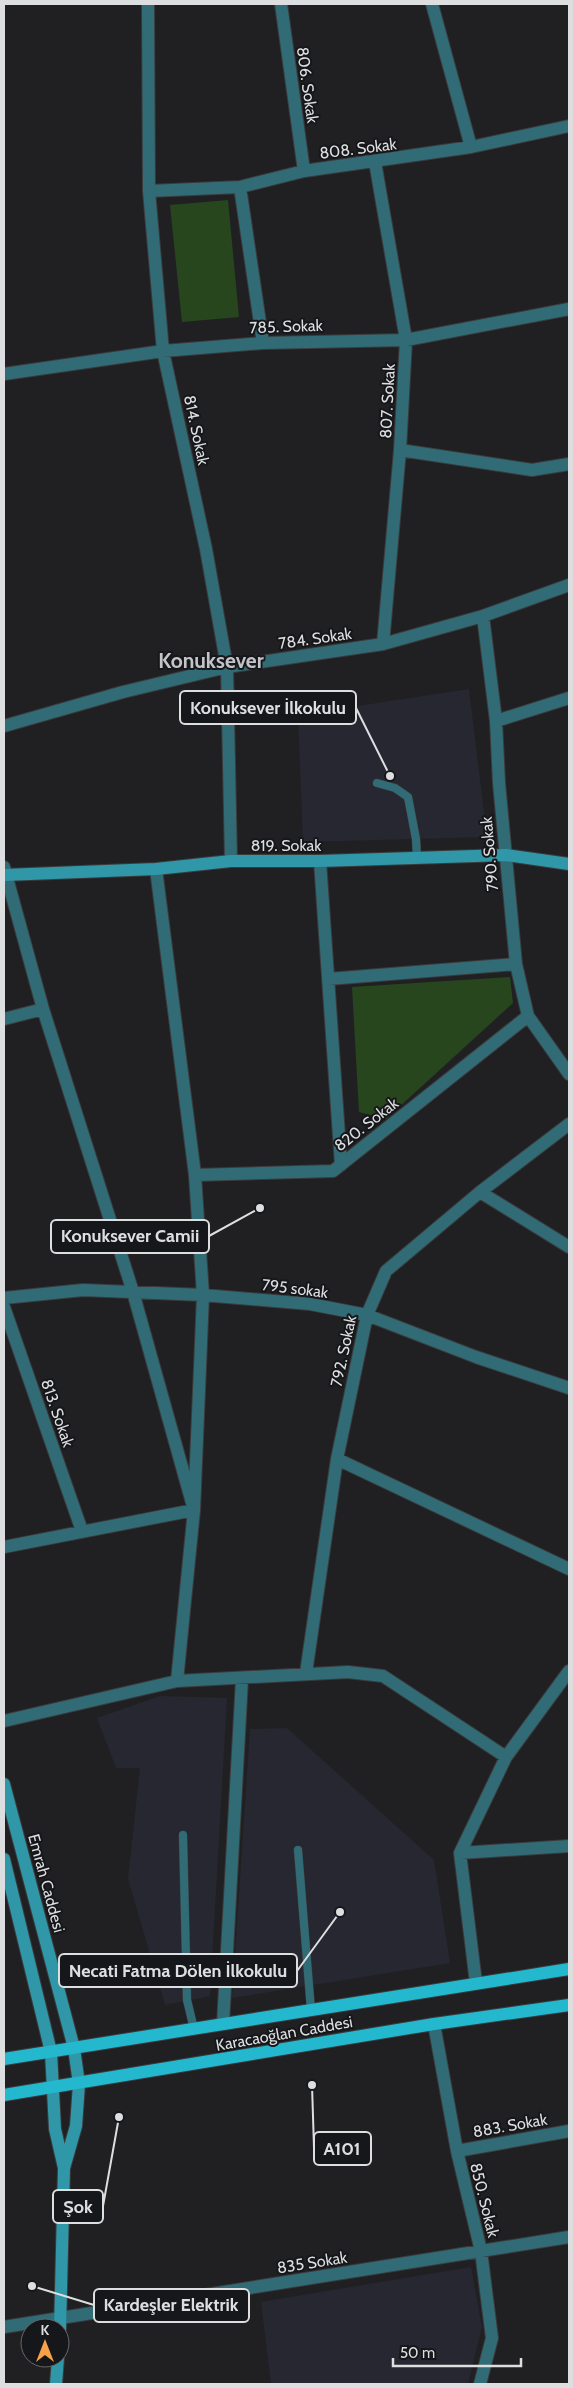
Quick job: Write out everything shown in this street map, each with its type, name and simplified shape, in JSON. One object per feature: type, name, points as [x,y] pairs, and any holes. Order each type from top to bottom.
[{"type":"main road","name":"Karacaoğlan Caddesi","points":[[4,2059],[569,1969]]},
{"type":"main road","name":"Karacaoğlan Caddesi","points":[[4,2095],[434,2024],[569,2005]]},
{"type":"street","name":"814. Sokak","points":[[148,4],[149,191],[163,351],[206,549],[227,667],[231,861]]},
{"type":"street","name":"806. Sokak","points":[[281,4],[304,171]]},
{"type":"street","points":[[432,4],[471,148]]},
{"type":"street","name":"808. Sokak","points":[[149,191],[240,186],[304,171],[471,148],[569,126]]},
{"type":"street","name":"807. Sokak","points":[[375,162],[406,340],[400,450],[383,644]]},
{"type":"street","points":[[240,186],[263,342]]},
{"type":"street","name":"785. Sokak","points":[[4,374],[163,351],[263,342],[406,340],[569,309]]},
{"type":"street","points":[[400,450],[532,470],[569,464]]},
{"type":"street","name":"784. Sokak","points":[[4,726],[123,692],[227,667],[383,644],[483,616],[569,585]]},
{"type":"street","name":"790. Sokak","points":[[483,616],[496,720],[499,783],[516,964],[528,1016],[569,1074]]},
{"type":"street","points":[[496,720],[569,698]]},
{"type":"street","name":"819. Sokak","points":[[4,872],[156,869],[231,861],[320,861],[506,855],[569,864]]},
{"type":"street","points":[[320,861],[341,1165]]},
{"type":"street","points":[[156,869],[194,1175],[203,1295],[194,1510],[177,1681]]},
{"type":"street","points":[[4,872],[43,1009],[133,1292],[194,1510]]},
{"type":"street","points":[[328,979],[516,964]]},
{"type":"street","points":[[4,1019],[43,1009]]},
{"type":"street","name":"820. Sokak","points":[[194,1175],[334,1171],[528,1016]]},
{"type":"street","name":"792. Sokak","points":[[306,1673],[337,1459],[367,1315],[386,1271],[480,1192],[569,1124]]},
{"type":"street","points":[[480,1192],[569,1247]]},
{"type":"street","name":"795 sokak","points":[[4,1298],[83,1290],[203,1295],[310,1304],[367,1315],[476,1357],[569,1388]]},
{"type":"street","name":"813. Sokak","points":[[4,1307],[82,1531]]},
{"type":"street","points":[[337,1459],[569,1569]]},
{"type":"street","points":[[4,1547],[194,1510]]},
{"type":"street","points":[[476,1983],[460,1853],[506,1757],[569,1671]]},
{"type":"street","points":[[4,1721],[177,1681],[348,1672],[382,1676],[506,1757]]},
{"type":"street","points":[[223,2024],[242,1679]]},
{"type":"street","name":"Emrah Caddesi","points":[[4,1784],[74,2048],[79,2084]]},
{"type":"street","points":[[460,1853],[569,1846]]},
{"type":"street","points":[[4,1859],[51,2052],[55,2129],[64,2168],[60,2318]]},
{"type":"street","name":"850. Sokak","points":[[434,2024],[456,2151],[481,2251],[492,2338],[480,2384]]},
{"type":"street","points":[[64,2168],[76,2126],[79,2084]]},
{"type":"street","name":"883. Sokak","points":[[456,2151],[569,2131]]},
{"type":"street","name":"835 Sokak","points":[[70,2323],[569,2237]]},
{"type":"street","name":"835 Sokak","points":[[4,2327],[20,2326]]},
{"type":"street","points":[[56,2384],[57,2368]]},
{"type":"lane","points":[[377,783],[394,788],[408,797],[416,839],[417,858]]},
{"type":"lane","points":[[183,1836],[187,2000],[194,2029]]},
{"type":"lane","points":[[298,1850],[311,2010]]},
{"type":"shaded area","points":[[469,689],[487,837],[303,842],[298,715]]},
{"type":"shaded area","points":[[160,1696],[227,1698],[210,1996],[165,2005],[128,1879],[140,1768],[116,1768],[97,1718]]},
{"type":"shaded area","points":[[287,1728],[434,1860],[450,1963],[232,1998],[250,1729]]},
{"type":"shaded area","points":[[471,2267],[482,2327],[468,2384],[271,2384],[261,2302]]},
{"type":"green space","points":[[228,200],[239,317],[182,322],[170,205]]},
{"type":"green space","points":[[510,977],[513,1003],[386,1119],[359,1112],[352,987]]},
{"type":"place","name":"Konuksever İlkokulu","points":[[390,776]]},
{"type":"place","name":"Konuksever Camii","points":[[260,1208]]},
{"type":"place","name":"Necati Fatma Dölen İlkokulu","points":[[340,1912]]},
{"type":"place","name":"A101","points":[[312,2085]]},
{"type":"place","name":"Şok","points":[[119,2117]]},
{"type":"place","name":"Kardeşler Elektrik","points":[[32,2286]]},
{"type":"district","name":"Konuksever","points":[[211,661]]}]
